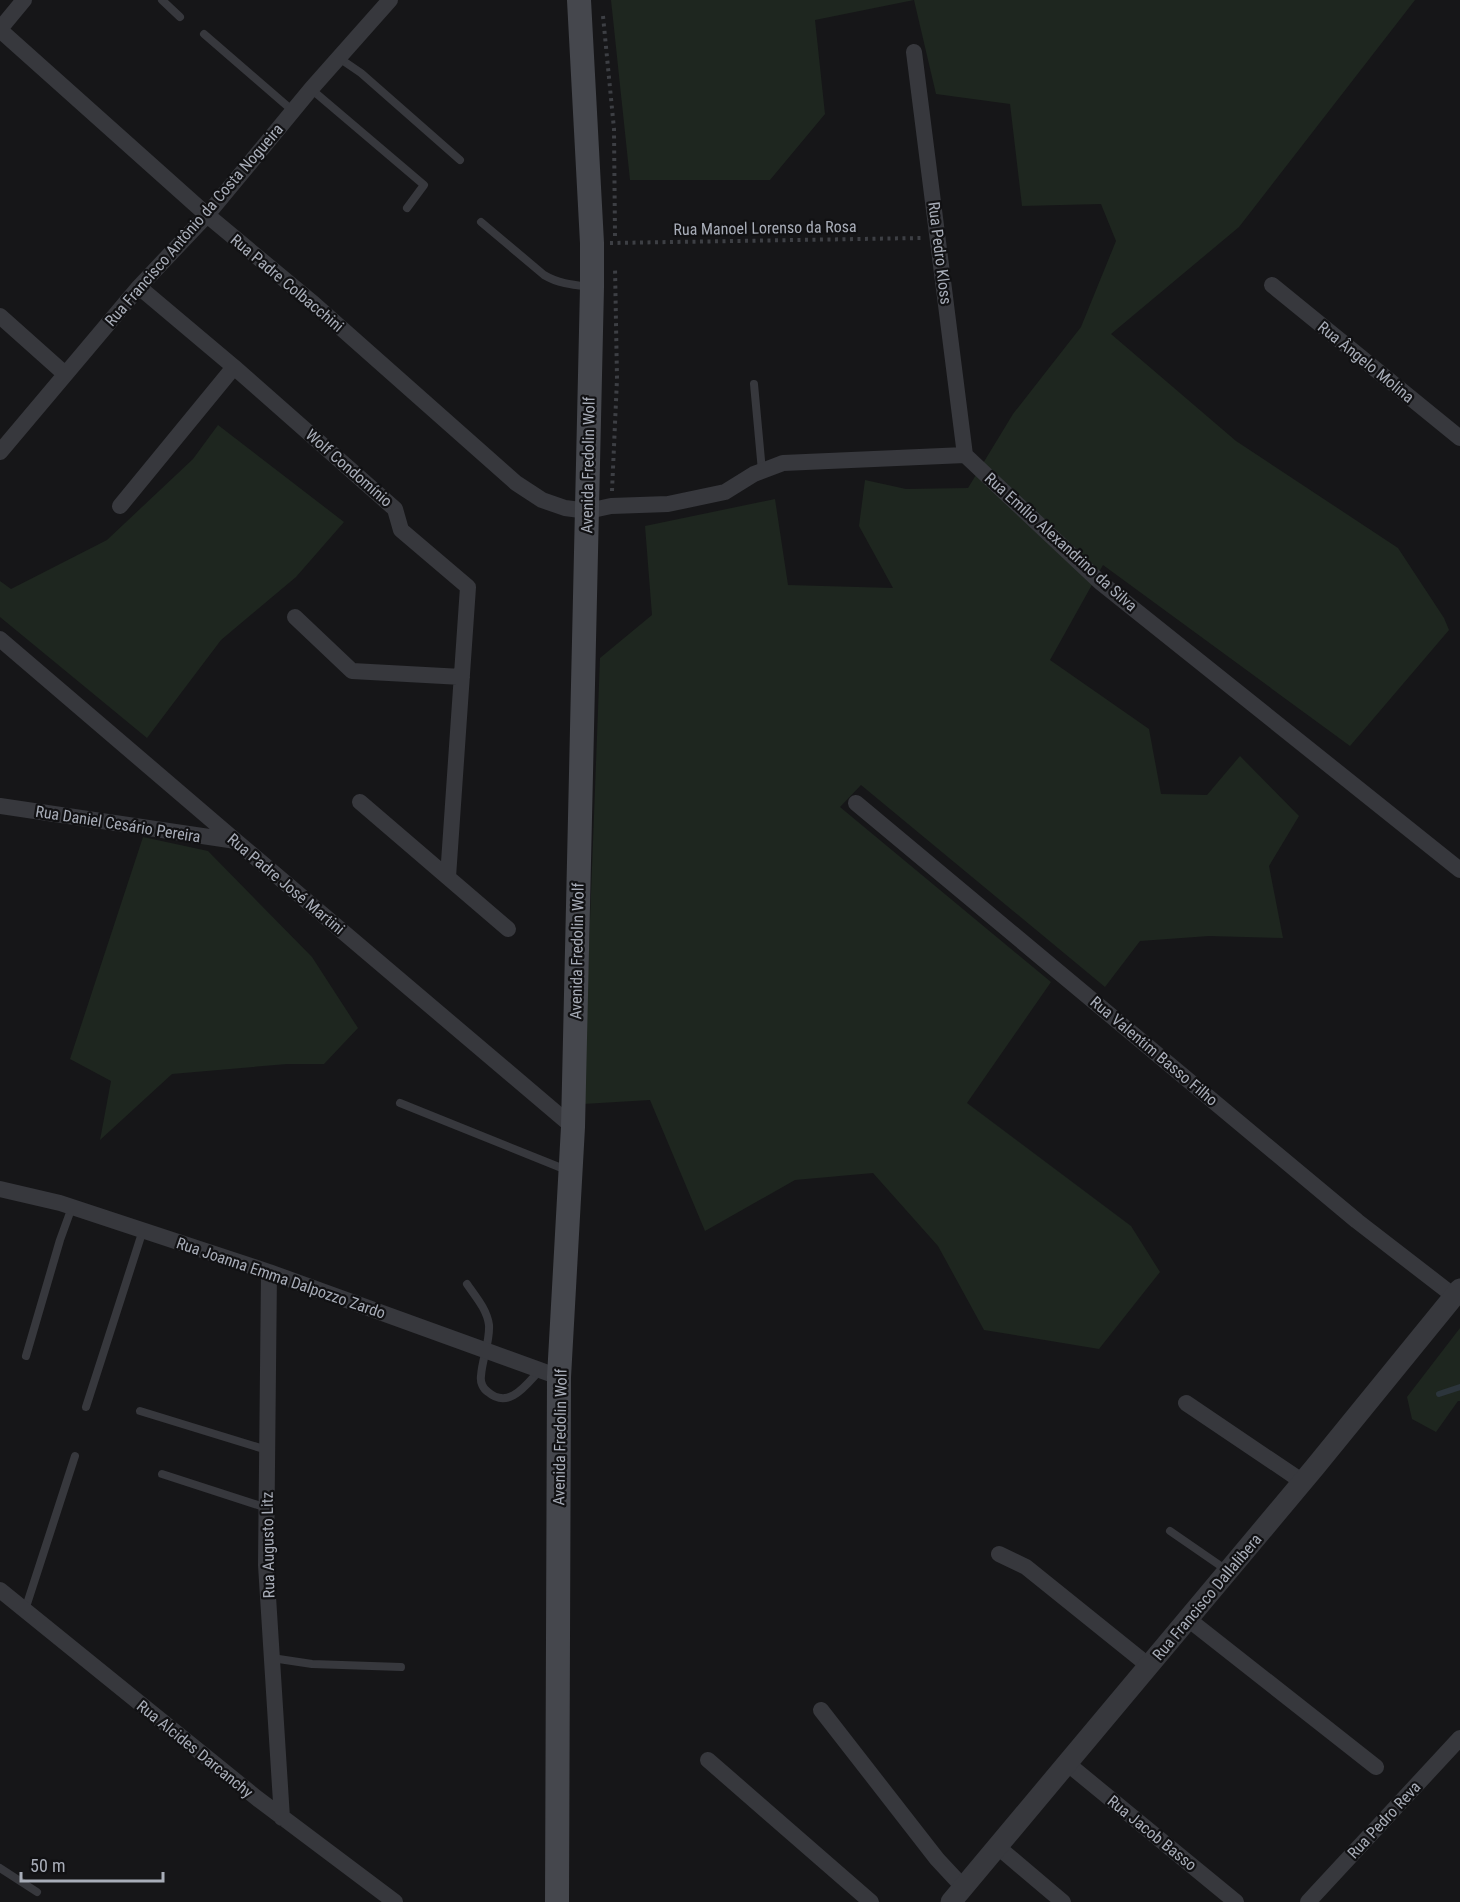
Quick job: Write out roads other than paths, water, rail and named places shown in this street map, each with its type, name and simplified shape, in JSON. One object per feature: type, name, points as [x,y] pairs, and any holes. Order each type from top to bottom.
[{"type":"main road","name":"Avenida Fredolin Wolf","points":[[557,1902],[550,1373],[571,1172],[573,1127],[592,287],[592,243],[579,0]]},
{"type":"street","points":[[0,29],[24,0]]},
{"type":"street","name":"Rua Francisco Antônio da Costa Nogueira","points":[[0,452],[139,287],[207,215],[311,89],[390,0]]},
{"type":"street","name":"Rua Padre Colbacchini","points":[[0,29],[207,215],[314,304],[516,483],[542,500],[565,508],[588,511]]},
{"type":"street","name":"Rua Pedro Kloss","points":[[914,52],[965,455]]},
{"type":"street","name":"Rua Ângelo Molina","points":[[1272,285],[1460,438]]},
{"type":"street","name":"Wolf Condomínio","points":[[139,287],[395,509],[401,530],[468,586],[448,877]]},
{"type":"street","points":[[0,316],[65,374]]},
{"type":"street","points":[[120,506],[234,368]]},
{"type":"street","points":[[588,511],[611,506],[668,504],[725,492],[754,474],[783,463],[965,455]]},
{"type":"street","name":"Rua Emílio Alexandrino da Silva","points":[[965,455],[1100,582],[1460,870]]},
{"type":"street","points":[[296,617],[352,671],[462,677]]},
{"type":"street","name":"Rua Padre José Martini","points":[[0,639],[573,1127]]},
{"type":"street","points":[[360,802],[508,928]]},
{"type":"street","name":"Rua Valentim Basso Filho","points":[[856,803],[1357,1221],[1457,1292]]},
{"type":"street","name":"Rua Daniel Cesário Pereira","points":[[0,806],[236,842]]},
{"type":"street","name":"Rua Joanna Emma Dalpozzo Zardo","points":[[0,1189],[72,1207],[269,1272],[550,1373]]},
{"type":"street","name":"Rua Augusto Litz","points":[[269,1272],[266,1565],[282,1818]]},
{"type":"street","name":"Rua Francisco Dallalibera","points":[[958,1895],[1303,1482],[1457,1292]]},
{"type":"street","points":[[1186,1404],[1303,1482]]},
{"type":"street","points":[[999,1554],[1026,1567],[1149,1666]]},
{"type":"street","name":"Rua Alcides Darcanchy","points":[[0,1590],[282,1818],[395,1902]]},
{"type":"street","points":[[1188,1619],[1376,1767]]},
{"type":"street","points":[[821,1710],[937,1858],[958,1895]]},
{"type":"street","name":"Rua Pedro Reva","points":[[1308,1902],[1460,1738]]},
{"type":"street","points":[[708,1760],[871,1902]]},
{"type":"street","name":"Rua Jacob Basso","points":[[1068,1764],[1236,1902]]},
{"type":"street","points":[[998,1847],[1063,1902]]},
{"type":"lane","points":[[162,0],[180,16]]},
{"type":"lane","points":[[204,34],[293,111]]},
{"type":"lane","points":[[339,58],[361,73],[460,160]]},
{"type":"lane","points":[[311,89],[424,185],[407,208]]},
{"type":"lane","points":[[481,222],[549,278],[569,285],[592,287]]},
{"type":"lane","points":[[754,384],[762,471]]},
{"type":"lane","points":[[400,1102],[571,1172]]},
{"type":"lane","points":[[26,1356],[60,1239],[72,1207]]},
{"type":"lane","points":[[86,1407],[143,1230]]},
{"type":"lane","points":[[467,1284],[485,1311],[489,1325],[487,1351],[480,1377],[484,1389],[494,1398],[508,1399],[550,1373]]},
{"type":"lane","points":[[140,1411],[267,1450]]},
{"type":"lane","points":[[25,1611],[75,1456]]},
{"type":"lane","points":[[162,1474],[267,1508]]},
{"type":"lane","points":[[1170,1531],[1229,1571]]},
{"type":"lane","points":[[272,1658],[312,1664],[401,1667]]},
{"type":"lane","points":[[0,1868],[37,1892]]},
{"type":"waterway","points":[[1439,1394],[1460,1387]]}]
